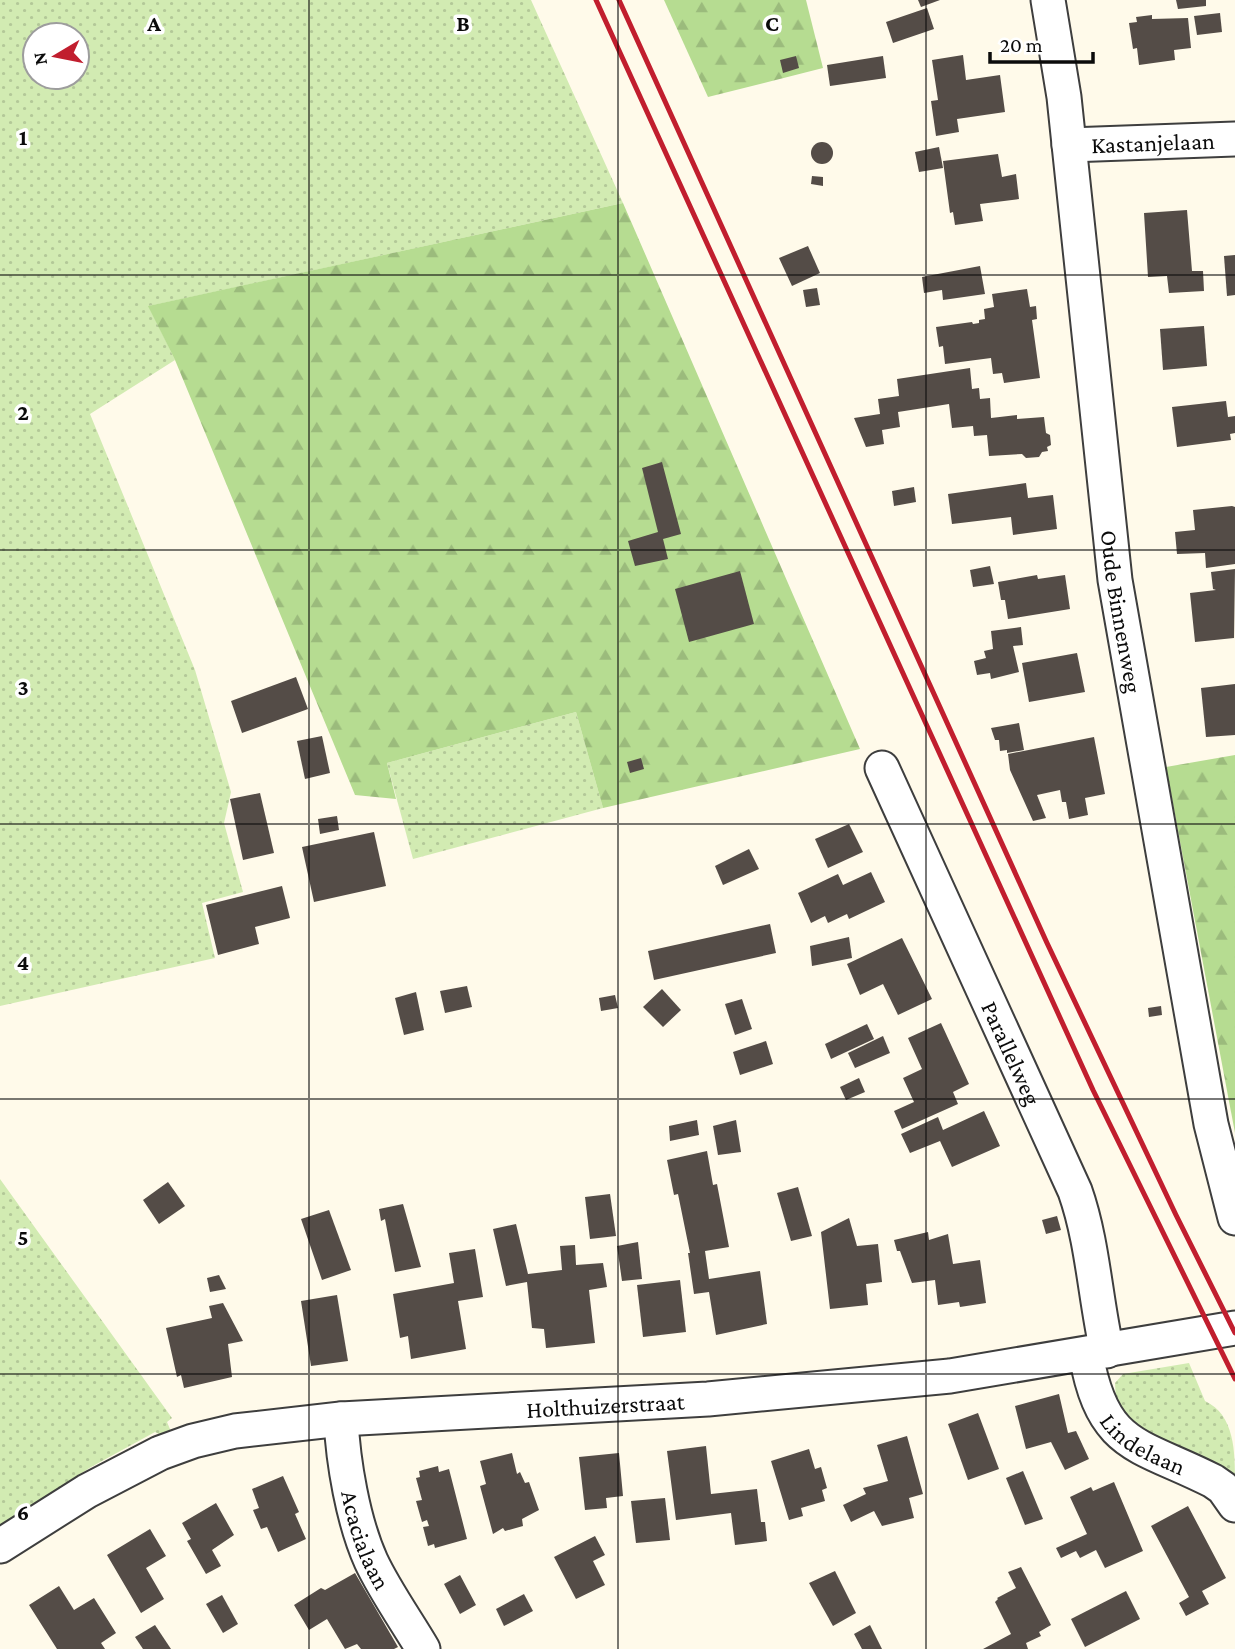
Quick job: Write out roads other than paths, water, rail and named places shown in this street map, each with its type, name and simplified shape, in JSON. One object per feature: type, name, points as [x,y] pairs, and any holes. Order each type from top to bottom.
[{"type":"street","name":"Oude Binnenweg","points":[[1048,0],[1069,145],[1115,580],[1210,1124],[1235,1218]]},
{"type":"street","name":"Kastanjelaan","points":[[1069,145],[1235,138]]},
{"type":"street","name":"Parallelweg","points":[[881,768],[1075,1191],[1089,1242],[1098,1309],[1096,1353]]},
{"type":"street","name":"Holthuizerstraat","points":[[0,1546],[87,1491],[160,1453],[193,1441],[235,1431],[341,1419],[708,1399],[950,1376],[1235,1328]]},
{"type":"street","name":"Lindelaan","points":[[1096,1353],[1095,1395],[1111,1425],[1140,1447],[1213,1480],[1223,1488],[1235,1505]]},
{"type":"street","name":"Acacialaan","points":[[341,1419],[345,1469],[364,1541],[379,1577],[423,1649]]},
{"type":"railway","points":[[596,0],[1093,1090],[1235,1379]]},
{"type":"railway","points":[[619,0],[1047,943],[1235,1333]]}]
